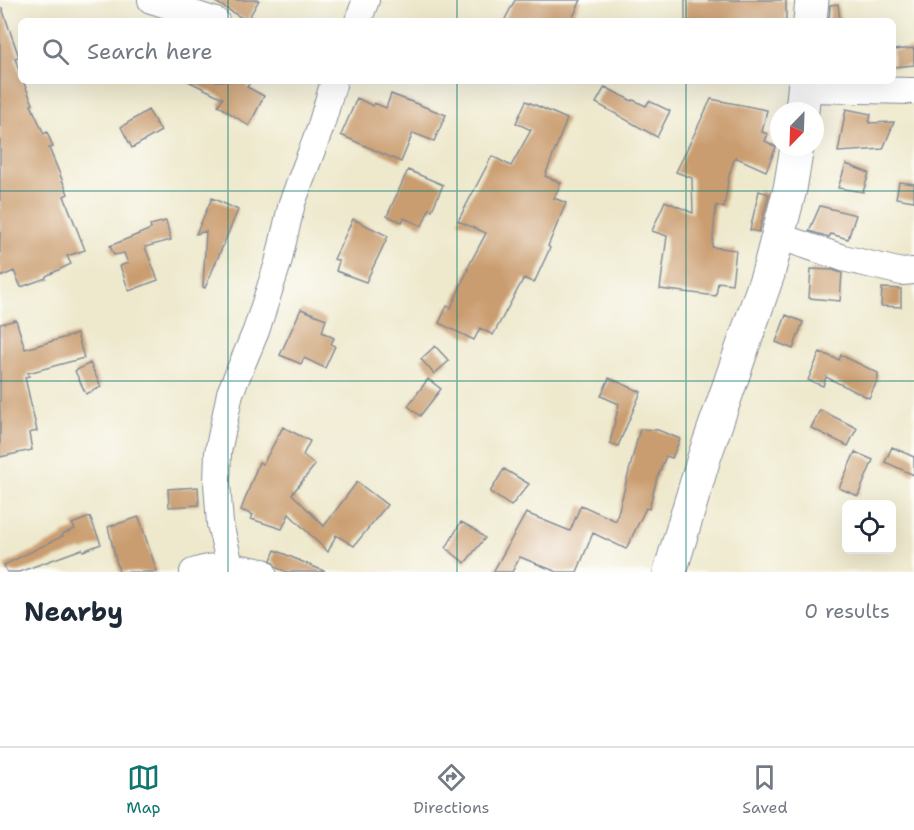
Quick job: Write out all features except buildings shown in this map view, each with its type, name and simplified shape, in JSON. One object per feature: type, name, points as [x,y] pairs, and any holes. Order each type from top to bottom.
[{"type":"street","points":[[151,0],[207,18]]},
{"type":"street","points":[[359,18],[366,0]]},
{"type":"street","points":[[810,18],[812,0]]},
{"type":"street","points":[[230,565],[220,524],[217,483],[218,452],[230,393],[256,331],[278,263],[292,203],[320,129],[333,84]]},
{"type":"street","points":[[804,94],[914,91]]},
{"type":"street","points":[[670,572],[704,458],[768,274],[790,189],[796,156]]},
{"type":"street","points":[[778,236],[843,258],[902,272],[914,272]]},
{"type":"street","points":[[193,572],[211,566],[230,565],[263,572]]}]
